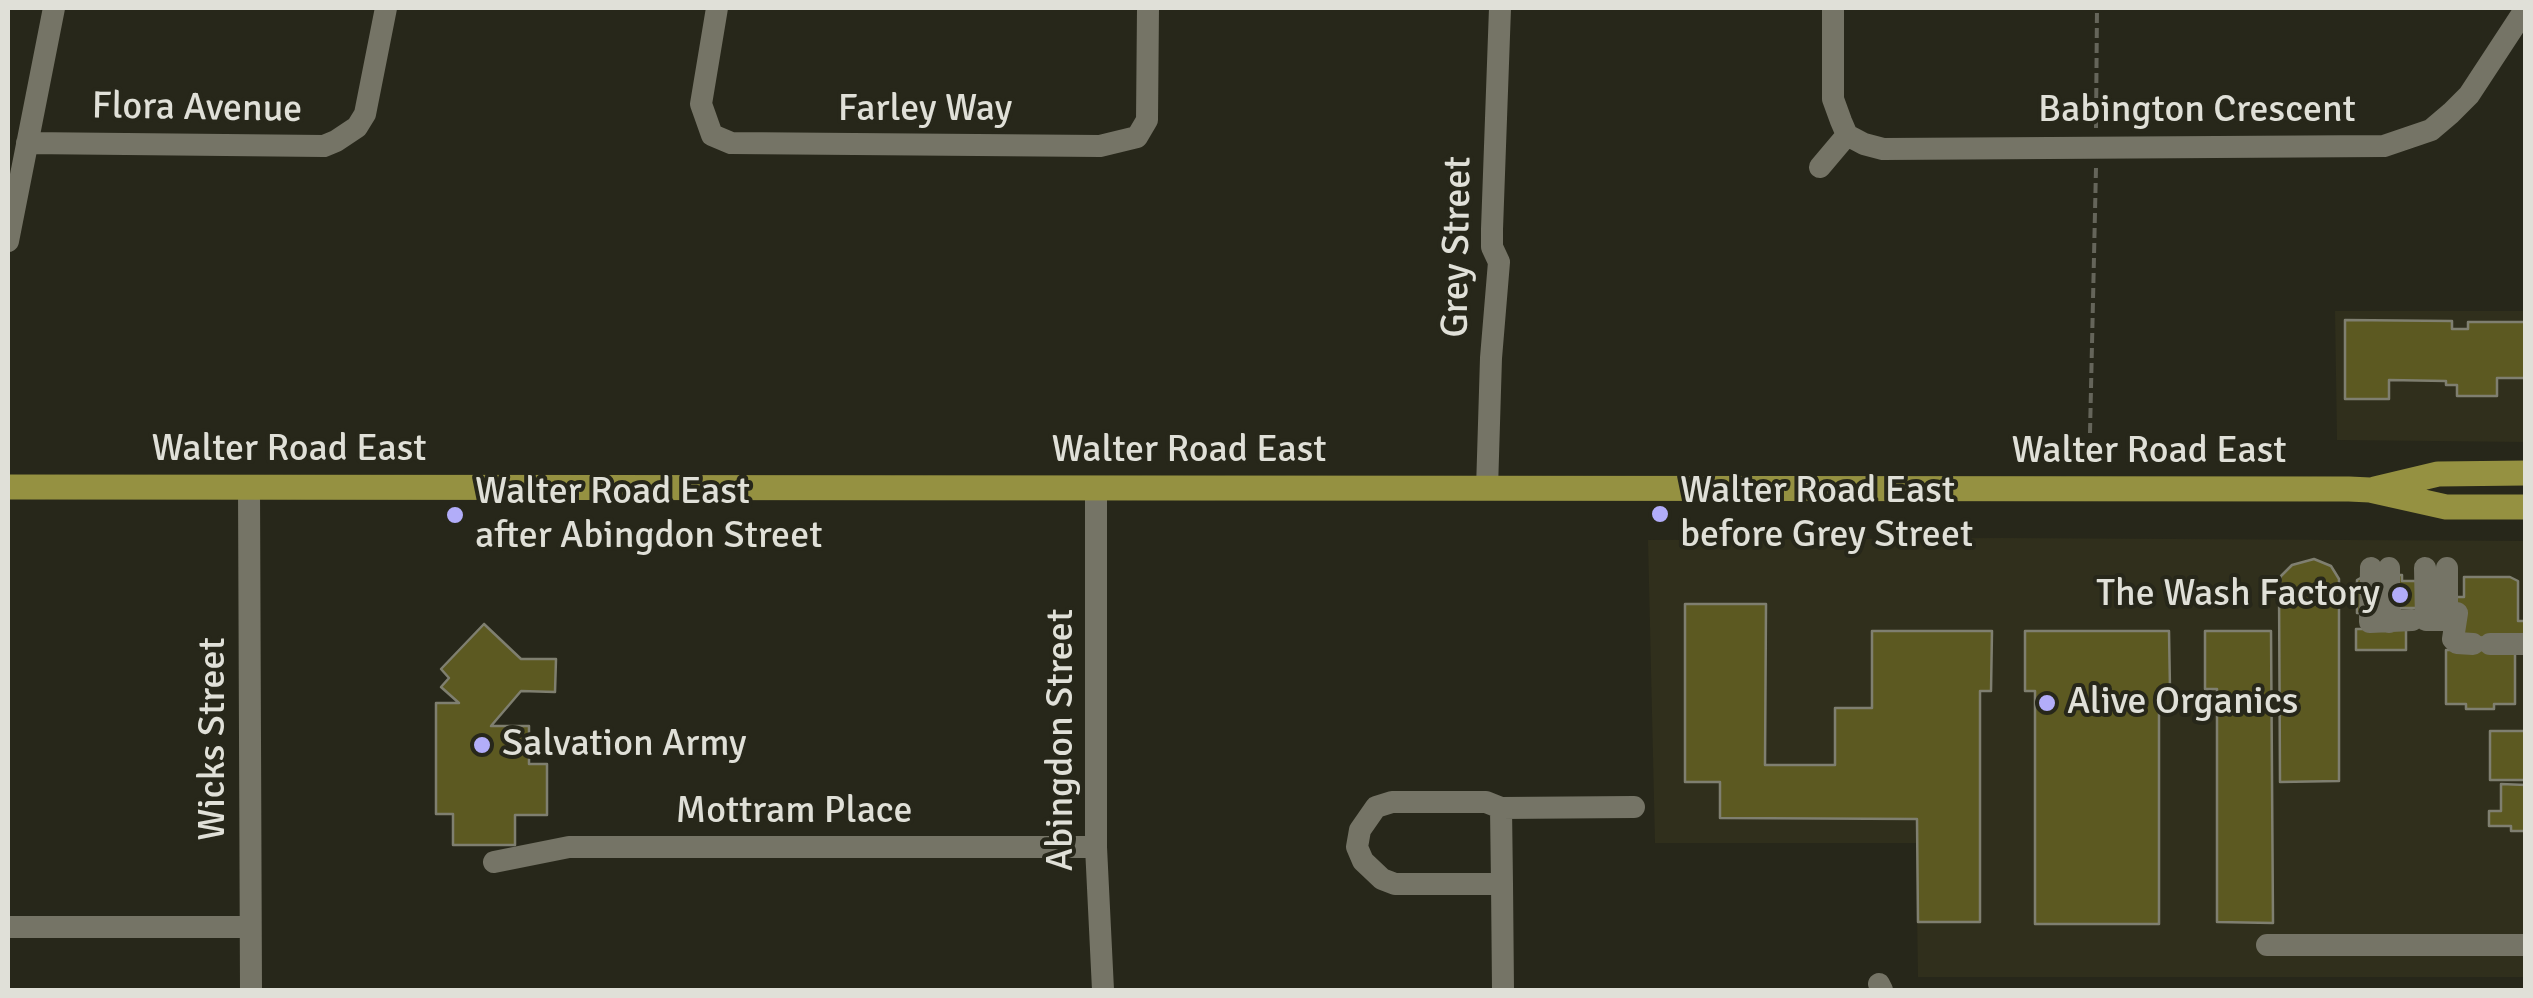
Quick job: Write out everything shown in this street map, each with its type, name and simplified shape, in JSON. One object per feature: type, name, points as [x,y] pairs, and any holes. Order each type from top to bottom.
[{"type":"main road","name":"Walter Road East","points":[[2370,490],[2438,474],[2526,473]]},
{"type":"main road","name":"Walter Road East","points":[[8,487],[2370,490],[2446,507],[2526,507]]},
{"type":"street","points":[[8,241],[54,8]]},
{"type":"street","name":"Flora Avenue","points":[[27,143],[324,146],[336,142],[356,127],[364,114],[386,8]]},
{"type":"street","name":"Farley Way","points":[[717,8],[702,79],[701,104],[712,135],[732,143],[1100,146],[1136,137],[1147,120],[1148,8]]},
{"type":"street","name":"Grey Street","points":[[1488,489],[1491,358],[1499,262],[1492,247],[1492,229],[1500,8]]},
{"type":"street","points":[[1820,166],[1847,135],[1834,99],[1833,8]]},
{"type":"street","name":"Babington Crescent","points":[[1847,135],[1883,148],[2384,146],[2431,130],[2469,96],[2526,8]]},
{"type":"street","name":"Wicks Street","points":[[249,488],[251,990]]},
{"type":"street","name":"Abingdon Street","points":[[1096,489],[1096,847],[1103,990]]},
{"type":"street","points":[[2419,568],[2429,615]]},
{"type":"street","points":[[2419,568],[2429,615]]},
{"type":"street","points":[[2419,568],[2429,615],[2453,639],[2481,644],[2526,644]]},
{"type":"street","points":[[1502,884],[1395,884],[1363,861],[1357,846],[1366,817],[1376,807],[1392,802],[1486,802],[1501,808],[1634,808]]},
{"type":"street","points":[[1501,808],[1503,990]]},
{"type":"street","name":"Mottram Place","points":[[494,862],[569,846],[1096,847]]},
{"type":"street","points":[[8,927],[248,927]]},
{"type":"street","points":[[2266,944],[2526,945]]},
{"type":"path","points":[[2090,433],[2097,8]]},
{"type":"shaded area","points":[[2335,311],[2525,311],[2525,442],[2337,440]]},
{"type":"shaded area","points":[[1648,540],[2525,541],[2525,977],[1918,977],[1916,843],[1655,843]]},
{"type":"building","points":[[2345,320],[2452,321],[2452,329],[2468,329],[2468,322],[2526,322],[2526,378],[2497,378],[2497,396],[2457,396],[2457,385],[2446,385],[2446,381],[2389,380],[2389,399],[2345,399]]},
{"type":"building","points":[[2314,559],[2331,566],[2339,579],[2339,781],[2280,782],[2279,586],[2281,576],[2292,565]]},
{"type":"building","name":"The Wash Factory","points":[[2366,575],[2402,575],[2402,581],[2444,581],[2444,608],[2400,608],[2398,614],[2357,613],[2357,580]]},
{"type":"building","points":[[2464,577],[2510,577],[2518,581],[2518,621],[2526,621],[2526,639],[2462,637],[2450,597],[2464,597]]},
{"type":"building","points":[[1685,604],[1766,604],[1765,765],[1835,765],[1835,708],[1872,708],[1872,631],[1992,631],[1991,691],[1980,691],[1980,922],[1918,922],[1917,819],[1720,818],[1720,782],[1685,782]]},
{"type":"building","name":"Salvation Army","points":[[484,624],[521,659],[556,659],[555,692],[521,691],[491,726],[529,726],[529,764],[547,764],[547,815],[515,815],[515,845],[453,845],[453,814],[436,814],[436,703],[459,703],[441,687],[449,678],[441,669]]},
{"type":"building","points":[[2356,629],[2406,629],[2406,650],[2356,650]]},
{"type":"building","points":[[2025,631],[2169,631],[2170,689],[2159,689],[2159,924],[2035,924],[2035,691],[2025,691]]},
{"type":"building","points":[[2205,631],[2271,631],[2273,923],[2217,922],[2217,689],[2205,689]]},
{"type":"building","points":[[2446,650],[2515,650],[2515,704],[2466,709],[2466,704],[2446,704]]},
{"type":"building","points":[[2490,731],[2526,731],[2526,780],[2490,780]]},
{"type":"building","points":[[2501,784],[2526,785],[2526,831],[2489,826],[2489,811],[2501,811]]},
{"type":"place","name":"Walter Road East before Grey Street","points":[[1660,514]]},
{"type":"place","name":"Walter Road East after Abingdon Street","points":[[455,515]]},
{"type":"place","name":"The Wash Factory","points":[[2400,595]]},
{"type":"place","name":"Alive Organics","points":[[2047,703]]},
{"type":"place","name":"Salvation Army","points":[[482,745]]}]
